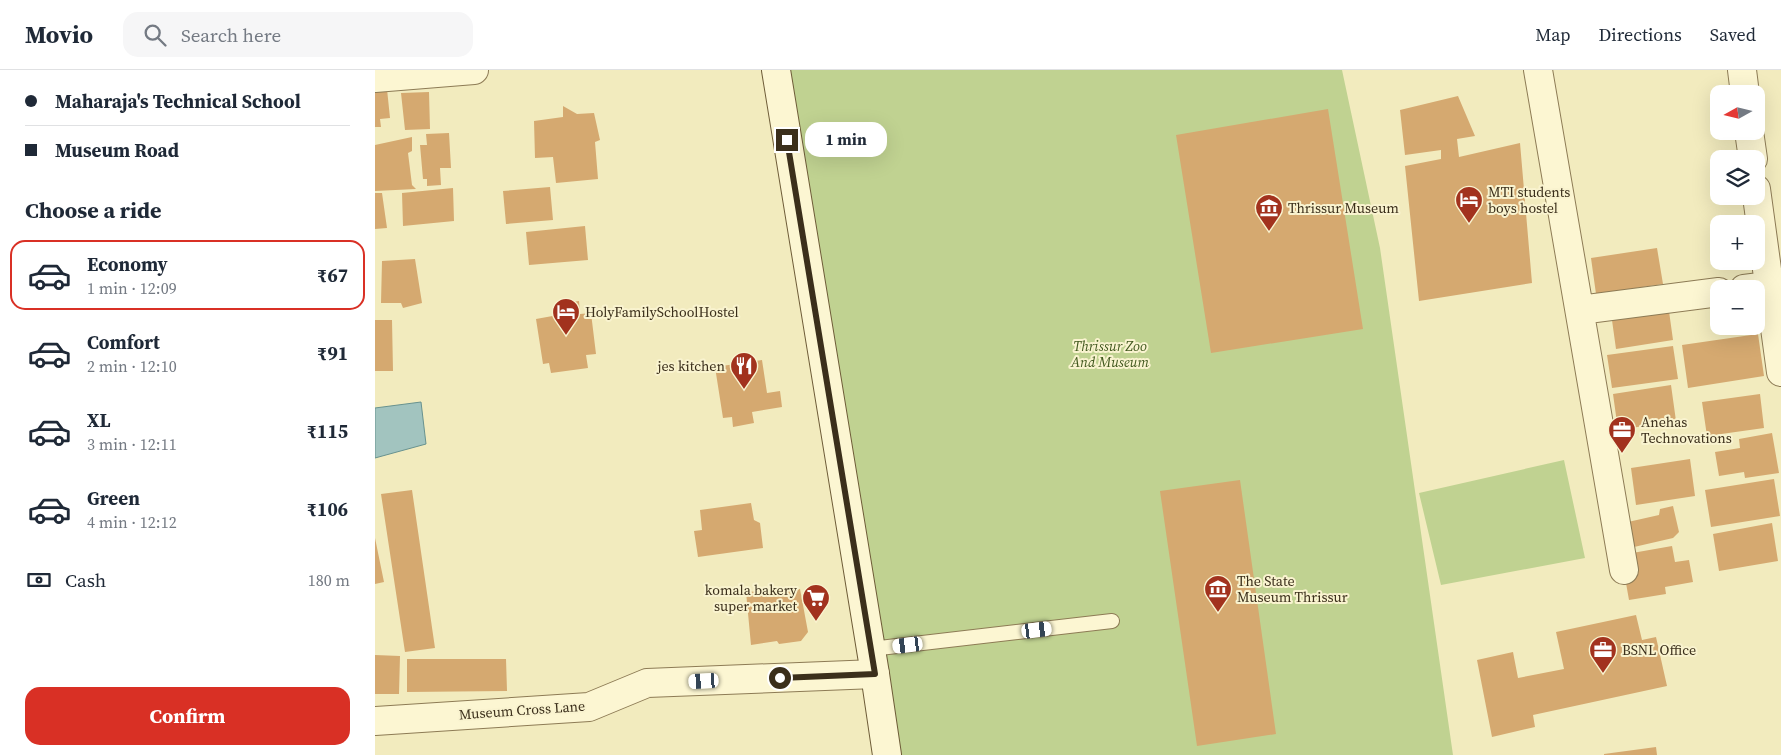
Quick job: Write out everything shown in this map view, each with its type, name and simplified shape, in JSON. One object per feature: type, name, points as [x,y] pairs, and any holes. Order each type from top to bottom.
[{"type":"street","points":[[375,78],[474,70]]},
{"type":"street","points":[[776,70],[887,755]]},
{"type":"street","points":[[1538,70],[1624,570]]},
{"type":"street","points":[[1742,70],[1744,85]]},
{"type":"street","points":[[1756,205],[1756,280]]},
{"type":"street","points":[[1580,310],[1710,293]]},
{"type":"street","points":[[1765,318],[1781,372]]},
{"type":"street","name":"Museum Cross Lane","points":[[375,721],[589,707],[647,683],[873,661]]},
{"type":"lane","points":[[873,661],[1112,621]]},
{"type":"green space","name":"Thrissur Zoo And Museum","points":[[776,70],[1342,70],[1380,248],[1453,755],[886,755]]},
{"type":"green space","points":[[1564,460],[1585,558],[1441,585],[1419,493]]},
{"type":"water","points":[[421,402],[426,444],[375,458],[375,408]]},
{"type":"building","points":[[387,89],[390,118],[380,119],[381,127],[375,127],[375,90]]},
{"type":"building","points":[[429,92],[430,129],[405,130],[401,93]]},
{"type":"building","name":"MTI students boys hostel","points":[[1458,96],[1475,136],[1457,139],[1459,157],[1520,143],[1532,283],[1419,301],[1405,166],[1441,159],[1441,150],[1405,155],[1400,110]]},
{"type":"building","points":[[563,106],[577,114],[594,113],[600,140],[595,142],[598,179],[556,183],[553,157],[535,158],[534,121],[563,117]]},
{"type":"building","name":"Thrissur Museum","points":[[1328,109],[1363,329],[1211,353],[1176,135]]},
{"type":"building","points":[[449,133],[451,168],[440,168],[441,185],[427,186],[427,179],[423,179],[420,145],[427,145],[426,134]]},
{"type":"building","points":[[412,137],[412,151],[408,153],[412,185],[416,189],[375,191],[375,145]]},
{"type":"building","points":[[550,187],[553,220],[506,224],[503,191]]},
{"type":"building","points":[[453,188],[454,221],[403,226],[402,193]]},
{"type":"building","points":[[375,193],[382,193],[387,228],[375,229]]},
{"type":"building","points":[[585,226],[588,260],[529,265],[526,232]]},
{"type":"building","points":[[1657,248],[1663,284],[1596,294],[1591,258]]},
{"type":"building","points":[[415,259],[422,303],[403,308],[401,303],[381,303],[382,261]]},
{"type":"building","name":"HolyFamilySchoolHostel","points":[[579,301],[580,314],[591,313],[596,354],[586,355],[588,368],[551,373],[549,363],[543,364],[536,319],[558,315],[557,304]]},
{"type":"building","points":[[1668,304],[1673,340],[1616,349],[1611,313]]},
{"type":"building","points":[[375,320],[392,320],[393,371],[375,371]]},
{"type":"building","points":[[1758,335],[1764,376],[1688,388],[1682,345]]},
{"type":"building","points":[[1673,346],[1678,379],[1612,388],[1607,355]]},
{"type":"building","points":[[762,360],[767,393],[780,391],[782,407],[752,412],[754,423],[733,427],[732,417],[723,418],[715,367]]},
{"type":"building","points":[[1671,385],[1676,421],[1618,430],[1613,394]]},
{"type":"building","points":[[1760,394],[1764,428],[1707,436],[1702,402]]},
{"type":"building","points":[[1772,433],[1779,473],[1745,478],[1744,472],[1719,476],[1715,452],[1740,448],[1739,439]]},
{"type":"building","points":[[1690,459],[1695,496],[1636,505],[1631,468]]},
{"type":"building","points":[[1774,479],[1780,516],[1711,527],[1705,490]]},
{"type":"building","name":"The State Museum Thrissur","points":[[1240,480],[1276,734],[1197,746],[1160,491]]},
{"type":"building","points":[[412,490],[435,648],[405,652],[381,494]]},
{"type":"building","points":[[751,503],[754,520],[760,523],[763,548],[698,557],[694,531],[702,530],[700,510]]},
{"type":"building","points":[[1673,506],[1679,532],[1673,538],[1634,547],[1628,522],[1659,515],[1660,509]]},
{"type":"building","points":[[1772,523],[1778,561],[1719,571],[1713,534]]},
{"type":"building","points":[[375,538],[384,582],[375,584]]},
{"type":"building","points":[[1672,546],[1675,562],[1689,560],[1693,582],[1665,587],[1666,594],[1629,600],[1621,555]]},
{"type":"building","points":[[800,589],[808,632],[801,641],[779,644],[777,641],[751,645],[746,592]]},
{"type":"building","name":"BSNL Office","points":[[1636,615],[1642,640],[1656,637],[1667,686],[1533,715],[1535,727],[1492,737],[1477,660],[1513,652],[1518,678],[1564,669],[1556,632]]},
{"type":"building","points":[[375,655],[400,656],[399,694],[375,694]]},
{"type":"building","points":[[407,659],[506,659],[507,691],[407,692]]},
{"type":"building","points":[[1656,747],[1657,755],[1604,755],[1604,754]]},
{"type":"place","name":"MTI students boys hostel","points":[[1469,224]]},
{"type":"place","name":"Thrissur Museum","points":[[1269,232]]},
{"type":"place","name":"HolyFamilySchoolHostel","points":[[566,336]]},
{"type":"place","name":"jes kitchen","points":[[744,390]]},
{"type":"place","name":"Anehas Technovations","points":[[1622,454]]},
{"type":"place","name":"The State Museum Thrissur","points":[[1218,613]]},
{"type":"place","name":"komala bakery super market","points":[[816,622]]},
{"type":"place","name":"BSNL Office","points":[[1603,674]]},
{"type":"route","points":[[780,678],[875,674],[787,140]]}]
